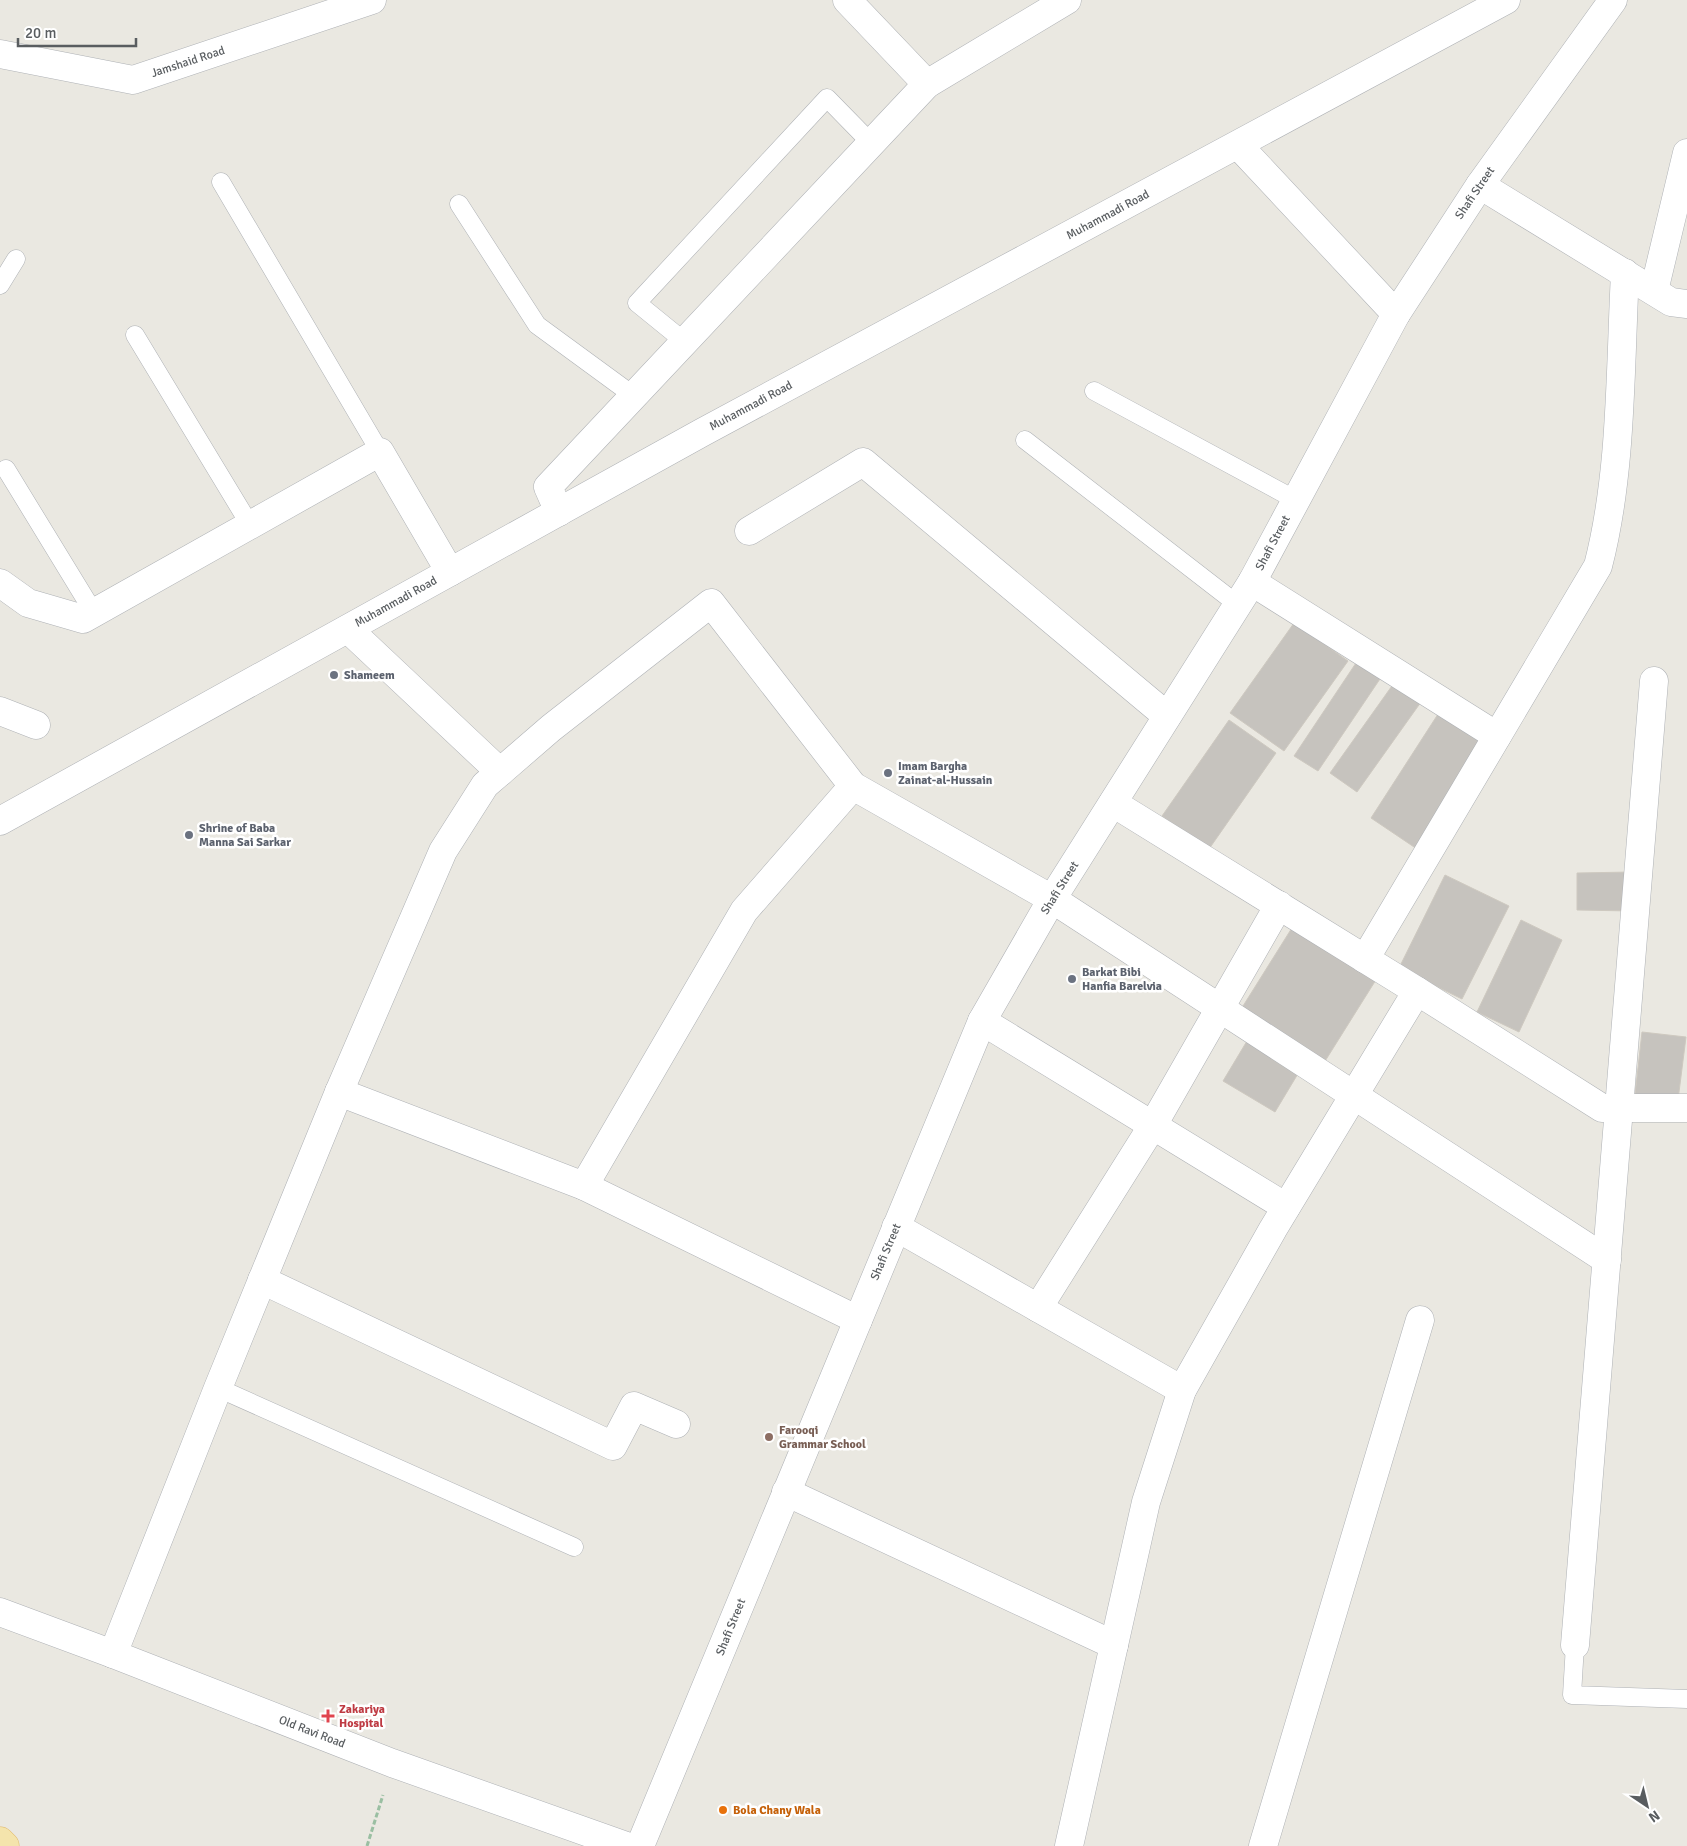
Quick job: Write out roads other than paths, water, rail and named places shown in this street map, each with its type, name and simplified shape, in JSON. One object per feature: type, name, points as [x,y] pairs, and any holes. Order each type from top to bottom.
[{"type":"main road","points":[[0,1841],[5,1846]]},
{"type":"street","name":"Jamshaid Road","points":[[0,54],[133,80],[372,0]]},
{"type":"street","points":[[847,0],[927,84]]},
{"type":"street","points":[[559,512],[548,487],[927,84],[1067,0]]},
{"type":"street","name":"Muhammadi Road","points":[[0,821],[703,432],[1506,0]]},
{"type":"street","name":"Shafi Street","points":[[640,1846],[982,1021],[1052,899],[1245,593],[1396,314],[1480,185],[1614,0]]},
{"type":"street","points":[[1238,145],[1396,314]]},
{"type":"street","points":[[1654,292],[1687,153]]},
{"type":"street","points":[[1480,185],[1671,302],[1687,304]]},
{"type":"street","points":[[1365,958],[1598,566],[1604,545],[1616,466],[1625,274]]},
{"type":"street","points":[[0,583],[28,603],[83,619],[380,452],[450,572]]},
{"type":"street","points":[[749,531],[863,462],[1168,716]]},
{"type":"street","points":[[1245,593],[1497,736]]},
{"type":"street","points":[[113,1654],[218,1388],[339,1092],[444,851],[485,785],[551,728],[711,603],[853,786],[1052,899],[1607,1260]]},
{"type":"street","points":[[348,629],[500,772]]},
{"type":"street","points":[[1576,1645],[1654,681]]},
{"type":"street","points":[[0,712],[36,725]]},
{"type":"street","points":[[584,1186],[744,910],[853,786]]},
{"type":"street","points":[[1113,803],[1418,991],[1602,1108],[1687,1108]]},
{"type":"street","points":[[1038,1308],[1153,1125],[1279,905]]},
{"type":"street","points":[[1069,1846],[1146,1502],[1182,1390],[1286,1207],[1418,991]]},
{"type":"street","points":[[982,1021],[1286,1207]]},
{"type":"street","points":[[339,1092],[584,1186],[858,1320]]},
{"type":"street","points":[[896,1227],[1182,1390]]},
{"type":"street","points":[[262,1280],[613,1446],[634,1406],[676,1424]]},
{"type":"street","points":[[1263,1846],[1420,1320]]},
{"type":"street","points":[[786,1492],[1114,1645]]},
{"type":"street","name":"Old Ravi Road","points":[[0,1612],[392,1763],[626,1846]]},
{"type":"lane","points":[[685,342],[636,303],[827,98],[871,143]]},
{"type":"lane","points":[[221,182],[380,452]]},
{"type":"lane","points":[[460,204],[537,325],[634,396]]},
{"type":"lane","points":[[0,285],[16,259]]},
{"type":"lane","points":[[135,335],[250,525]]},
{"type":"lane","points":[[1094,391],[1296,500]]},
{"type":"lane","points":[[1025,440],[1245,593]]},
{"type":"lane","points":[[6,470],[94,613]]},
{"type":"lane","points":[[218,1388],[574,1547]]},
{"type":"lane","points":[[1576,1645],[1572,1695],[1687,1699]]},
{"type":"place","name":"Shameem","points":[[334,675]]},
{"type":"place","name":"Imam Bargha Zainat-al-Hussain","points":[[888,773]]},
{"type":"place","name":"Shrine of Baba Manna Sai Sarkar","points":[[189,835]]},
{"type":"place","name":"Barkat Bibi Hanfia Barelvia","points":[[1072,979]]},
{"type":"place","name":"Farooqi Grammar School","points":[[769,1437]]},
{"type":"place","name":"Zakariya Hospital","points":[[328,1716]]},
{"type":"place","name":"Bola Chany Wala","points":[[723,1810]]}]
